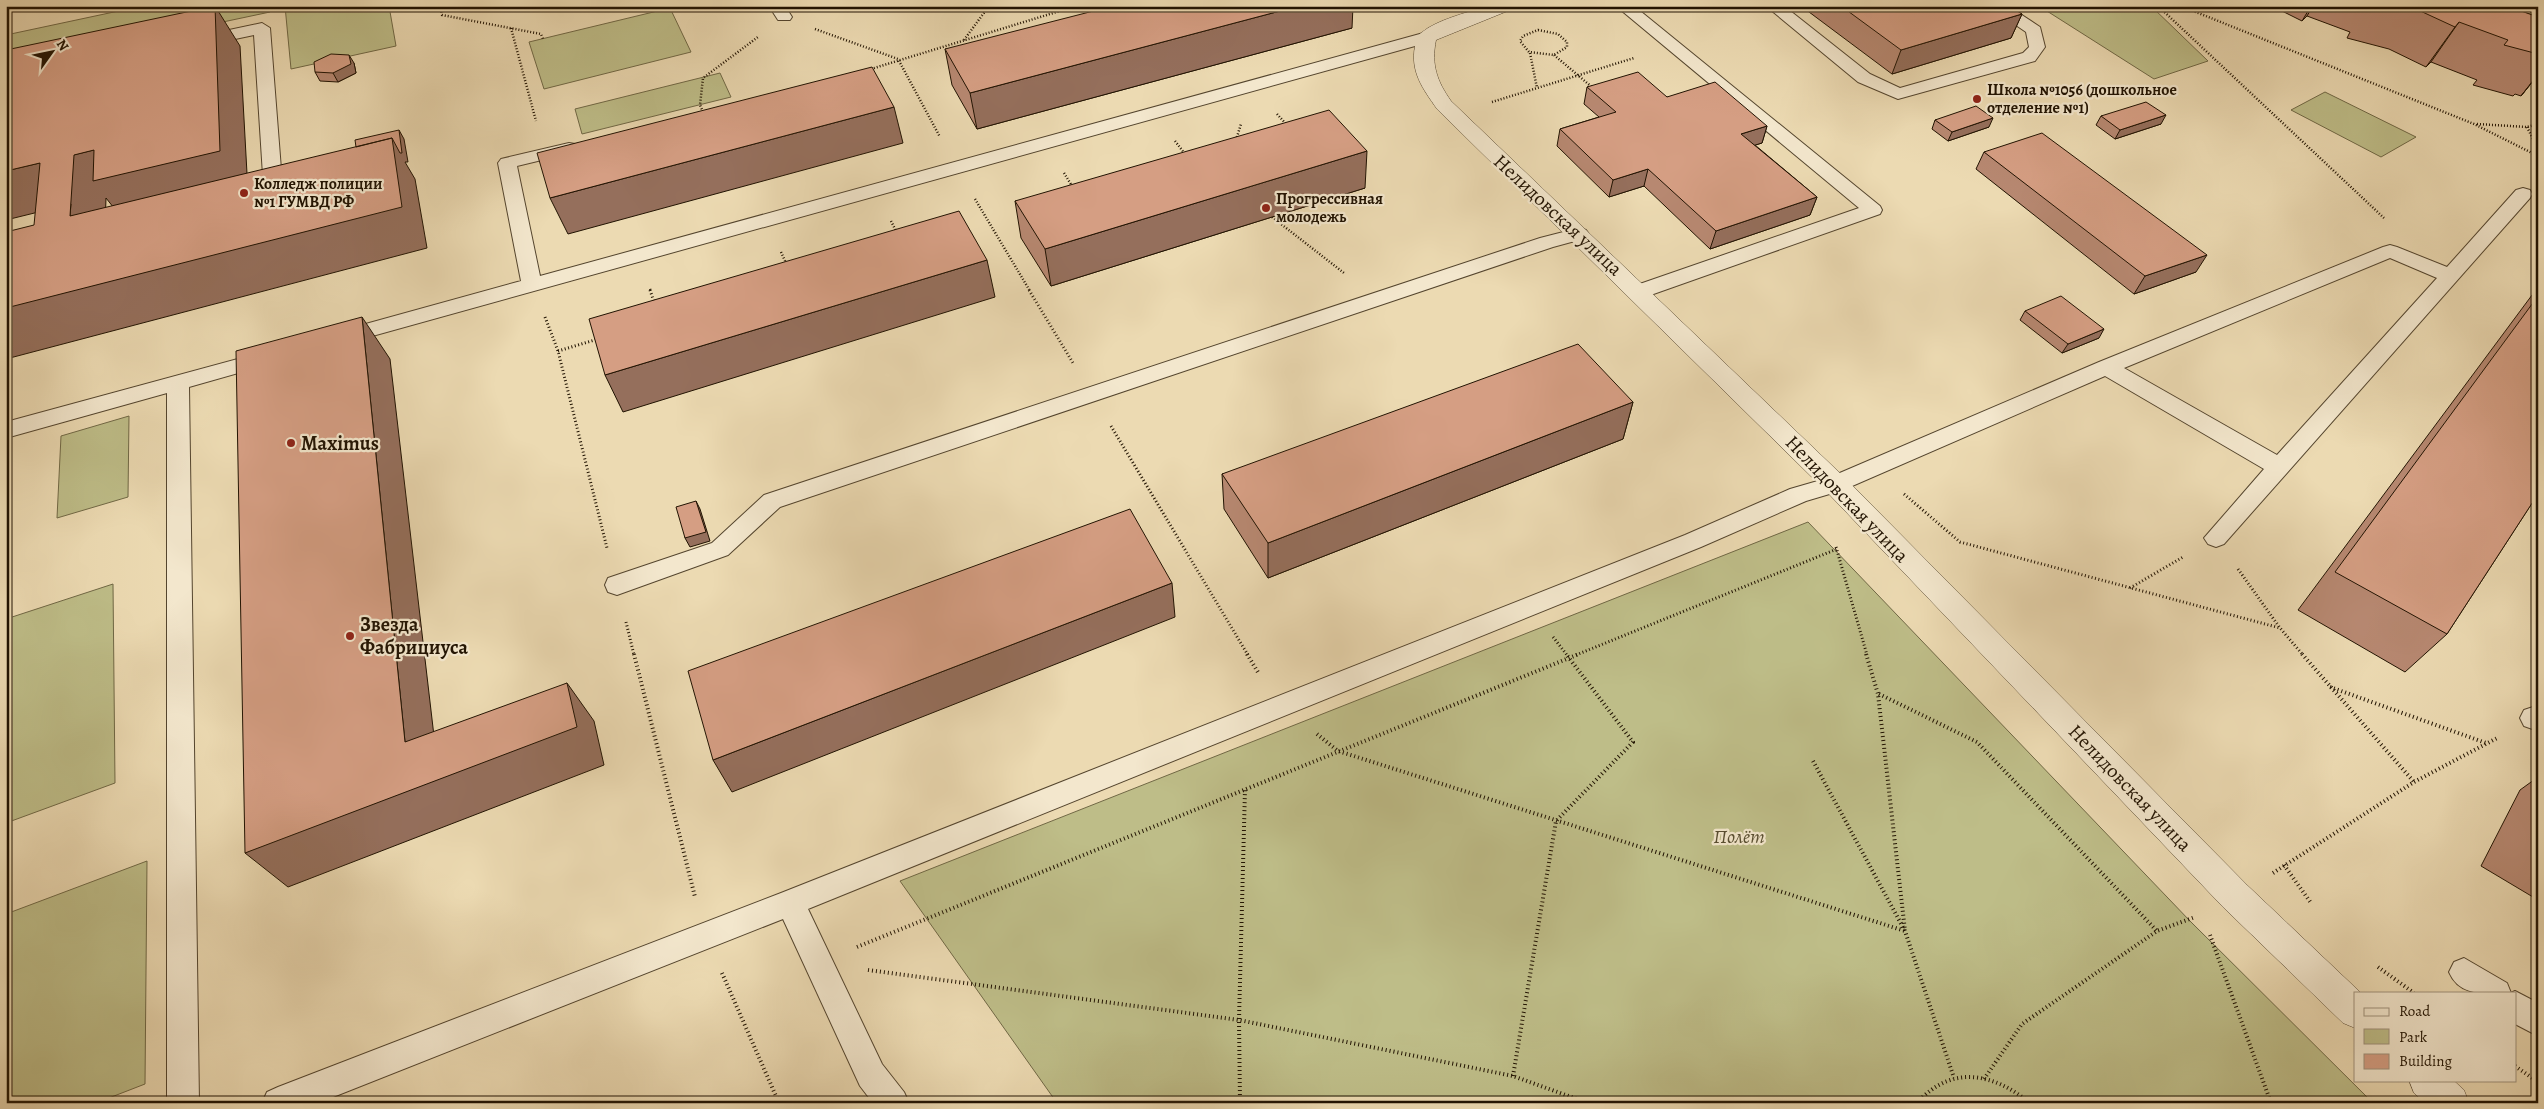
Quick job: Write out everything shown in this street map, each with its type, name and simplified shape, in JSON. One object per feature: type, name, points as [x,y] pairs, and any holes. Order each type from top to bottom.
[{"type":"street","points":[[1427,37],[1448,26],[1505,7]]},
{"type":"street","name":"Нелидовская улица","points":[[1427,37],[1422,66],[1431,87],[1444,106],[1579,234],[1844,494],[2235,896],[2354,1010]]},
{"type":"street","points":[[2429,1082],[2450,1103]]},
{"type":"lane","points":[[1624,6],[1873,210],[1638,292]]},
{"type":"lane","points":[[1774,6],[1864,78],[1898,94],[2029,57],[2037,47],[2034,30],[1996,6]]},
{"type":"lane","points":[[186,44],[262,28],[274,194],[255,199]]},
{"type":"lane","points":[[318,344],[1427,37]]},
{"type":"lane","points":[[532,285],[507,163],[588,143]]},
{"type":"lane","points":[[2216,538],[2523,194]]},
{"type":"lane","points":[[617,585],[720,549],[772,501],[1547,242],[1579,234]]},
{"type":"lane","points":[[278,1103],[790,903],[1532,605],[1798,495],[1844,494],[1873,468],[2106,367],[2390,251],[2450,276]]},
{"type":"lane","points":[[6,430],[290,352]]},
{"type":"lane","points":[[2106,367],[2279,467]]},
{"type":"lane","points":[[178,383],[184,1103]]},
{"type":"lane","points":[[790,903],[871,1075],[893,1103]]},
{"type":"lane","points":[[2464,972],[2494,992]]},
{"type":"lane","points":[[2516,1007],[2538,1020]]},
{"type":"path","points":[[440,6],[442,15],[542,34],[543,39]]},
{"type":"path","points":[[964,40],[989,6]]},
{"type":"path","points":[[864,71],[1076,6]]},
{"type":"path","points":[[2158,6],[2385,220]]},
{"type":"path","points":[[2181,6],[2474,124],[2538,156]]},
{"type":"path","points":[[704,114],[700,105],[703,78],[781,12],[898,60]]},
{"type":"path","points":[[511,28],[534,111]]},
{"type":"path","points":[[1537,88],[1529,52],[1520,41],[1523,36],[1538,30],[1548,31],[1563,37],[1567,42],[1567,48],[1554,55]]},
{"type":"path","points":[[1484,104],[1673,46]]},
{"type":"path","points":[[1529,52],[1554,55],[1593,88]]},
{"type":"path","points":[[1234,147],[1253,86]]},
{"type":"path","points":[[2474,124],[2527,127],[2538,124]]},
{"type":"path","points":[[2527,127],[2538,149]]},
{"type":"path","points":[[874,190],[901,239]]},
{"type":"path","points":[[1272,217],[1341,270]]},
{"type":"path","points":[[767,220],[790,272]]},
{"type":"path","points":[[638,256],[655,305]]},
{"type":"path","points":[[532,285],[558,351],[705,936],[779,1103]]},
{"type":"path","points":[[558,351],[605,338]]},
{"type":"path","points":[[1873,468],[1960,542],[2280,628]]},
{"type":"path","points":[[1844,494],[1829,528],[1837,549],[1878,694],[1905,931]]},
{"type":"path","points":[[2130,588],[2216,538],[2280,628],[2414,782]]},
{"type":"path","points":[[817,963],[1837,549]]},
{"type":"path","points":[[1513,1076],[1556,821],[1633,742],[1568,658],[1532,605]]},
{"type":"path","points":[[2329,686],[2487,743]]},
{"type":"path","points":[[1878,694],[1978,742],[2156,931]]},
{"type":"path","points":[[2271,874],[2414,782],[2536,719]]},
{"type":"path","points":[[1338,752],[1905,931]]},
{"type":"path","points":[[1813,761],[1905,931],[1954,1078]]},
{"type":"path","points":[[1240,1103],[1239,1020],[1245,789]]},
{"type":"path","points":[[2284,865],[2316,910]]},
{"type":"path","points":[[1984,1079],[2022,1024],[2156,931],[2202,915]]},
{"type":"path","points":[[2209,934],[2271,1103]]},
{"type":"path","points":[[817,963],[1239,1020],[1513,1076],[1588,1103]]},
{"type":"path","points":[[2516,1067],[2538,1082]]},
{"type":"path","points":[[1917,1103],[1924,1092],[1945,1079],[1970,1076],[1998,1082],[2030,1103]]},
{"type":"green space","points":[[142,6],[270,6],[270,12],[6,68],[6,35]]},
{"type":"green space","points":[[285,6],[389,6],[396,46],[291,69]]},
{"type":"green space","points":[[2039,6],[2151,6],[2208,61],[2154,79]]},
{"type":"green space","points":[[670,8],[691,52],[544,89],[529,42]]},
{"type":"green space","points":[[720,73],[731,97],[582,134],[575,109]]},
{"type":"green space","points":[[2325,92],[2416,137],[2381,157],[2291,110]]},
{"type":"green space","points":[[129,416],[128,497],[57,518],[61,436]]},
{"type":"green space","name":"Полёт","points":[[1808,522],[2190,921],[2373,1103],[1057,1103],[900,881]]},
{"type":"green space","points":[[113,584],[115,783],[6,823],[6,619]]},
{"type":"green space","points":[[147,861],[145,1084],[96,1103],[6,1103],[6,914]]},
{"type":"building","points":[[215,6],[220,151],[93,181],[94,150],[74,155],[70,216],[392,138],[402,207],[6,308],[6,232],[34,225],[40,163],[6,171],[6,50]]},
{"type":"building","points":[[1113,6],[1299,6],[970,93],[945,49]]},
{"type":"building","points":[[1841,6],[2009,6],[2022,14],[1901,50]]},
{"type":"building","points":[[2404,6],[2507,6],[2538,17],[2538,54],[2504,45],[2508,40],[2459,22],[2455,27],[2416,9]]},
{"type":"building","points":[[331,54],[349,55],[351,64],[333,73],[315,72],[314,62]]},
{"type":"building","points":[[872,67],[894,107],[550,198],[537,153]]},
{"type":"building","points":[[1638,72],[1667,97],[1715,82],[1767,126],[1741,134],[1817,197],[1716,231],[1648,169],[1613,180],[1560,129],[1616,112],[1587,87]]},
{"type":"building","points":[[2146,102],[2166,115],[2120,130],[2101,116]]},
{"type":"building","points":[[1976,106],[1993,118],[1952,132],[1935,120]]},
{"type":"building","points":[[1329,110],[1367,151],[1045,249],[1015,201]]},
{"type":"building","points":[[399,130],[402,153],[400,153],[392,138],[356,147],[355,140]]},
{"type":"building","points":[[2042,133],[2207,255],[2145,276],[1984,152]]},
{"type":"building","points":[[959,211],[987,260],[605,375],[589,319]]},
{"type":"building","points":[[2061,296],[2104,329],[2068,344],[2025,311]]},
{"type":"building","points":[[2538,296],[2538,494],[2447,634],[2335,572]]},
{"type":"building","name":"Звезда Фабрициуса","points":[[362,317],[405,742],[567,683],[577,727],[245,853],[236,351]]},
{"type":"building","points":[[1578,344],[1633,402],[1268,543],[1222,474]]},
{"type":"building","points":[[696,501],[706,532],[685,538],[676,507]]},
{"type":"building","points":[[1130,509],[1172,583],[713,760],[688,671]]},
{"type":"building","points":[[2538,821],[2538,834],[2533,831]]},
{"type":"place","name":"Школа №1056 (дошкольное отделение №1)","points":[[1977,99]]},
{"type":"place","name":"Колледж полиции №1 ГУМВД РФ","points":[[244,193]]},
{"type":"place","name":"Прогрессивная молодежь","points":[[1266,208]]},
{"type":"place","name":"Maximus","points":[[291,443]]},
{"type":"place","name":"Звезда Фабрициуса","points":[[350,636]]}]
